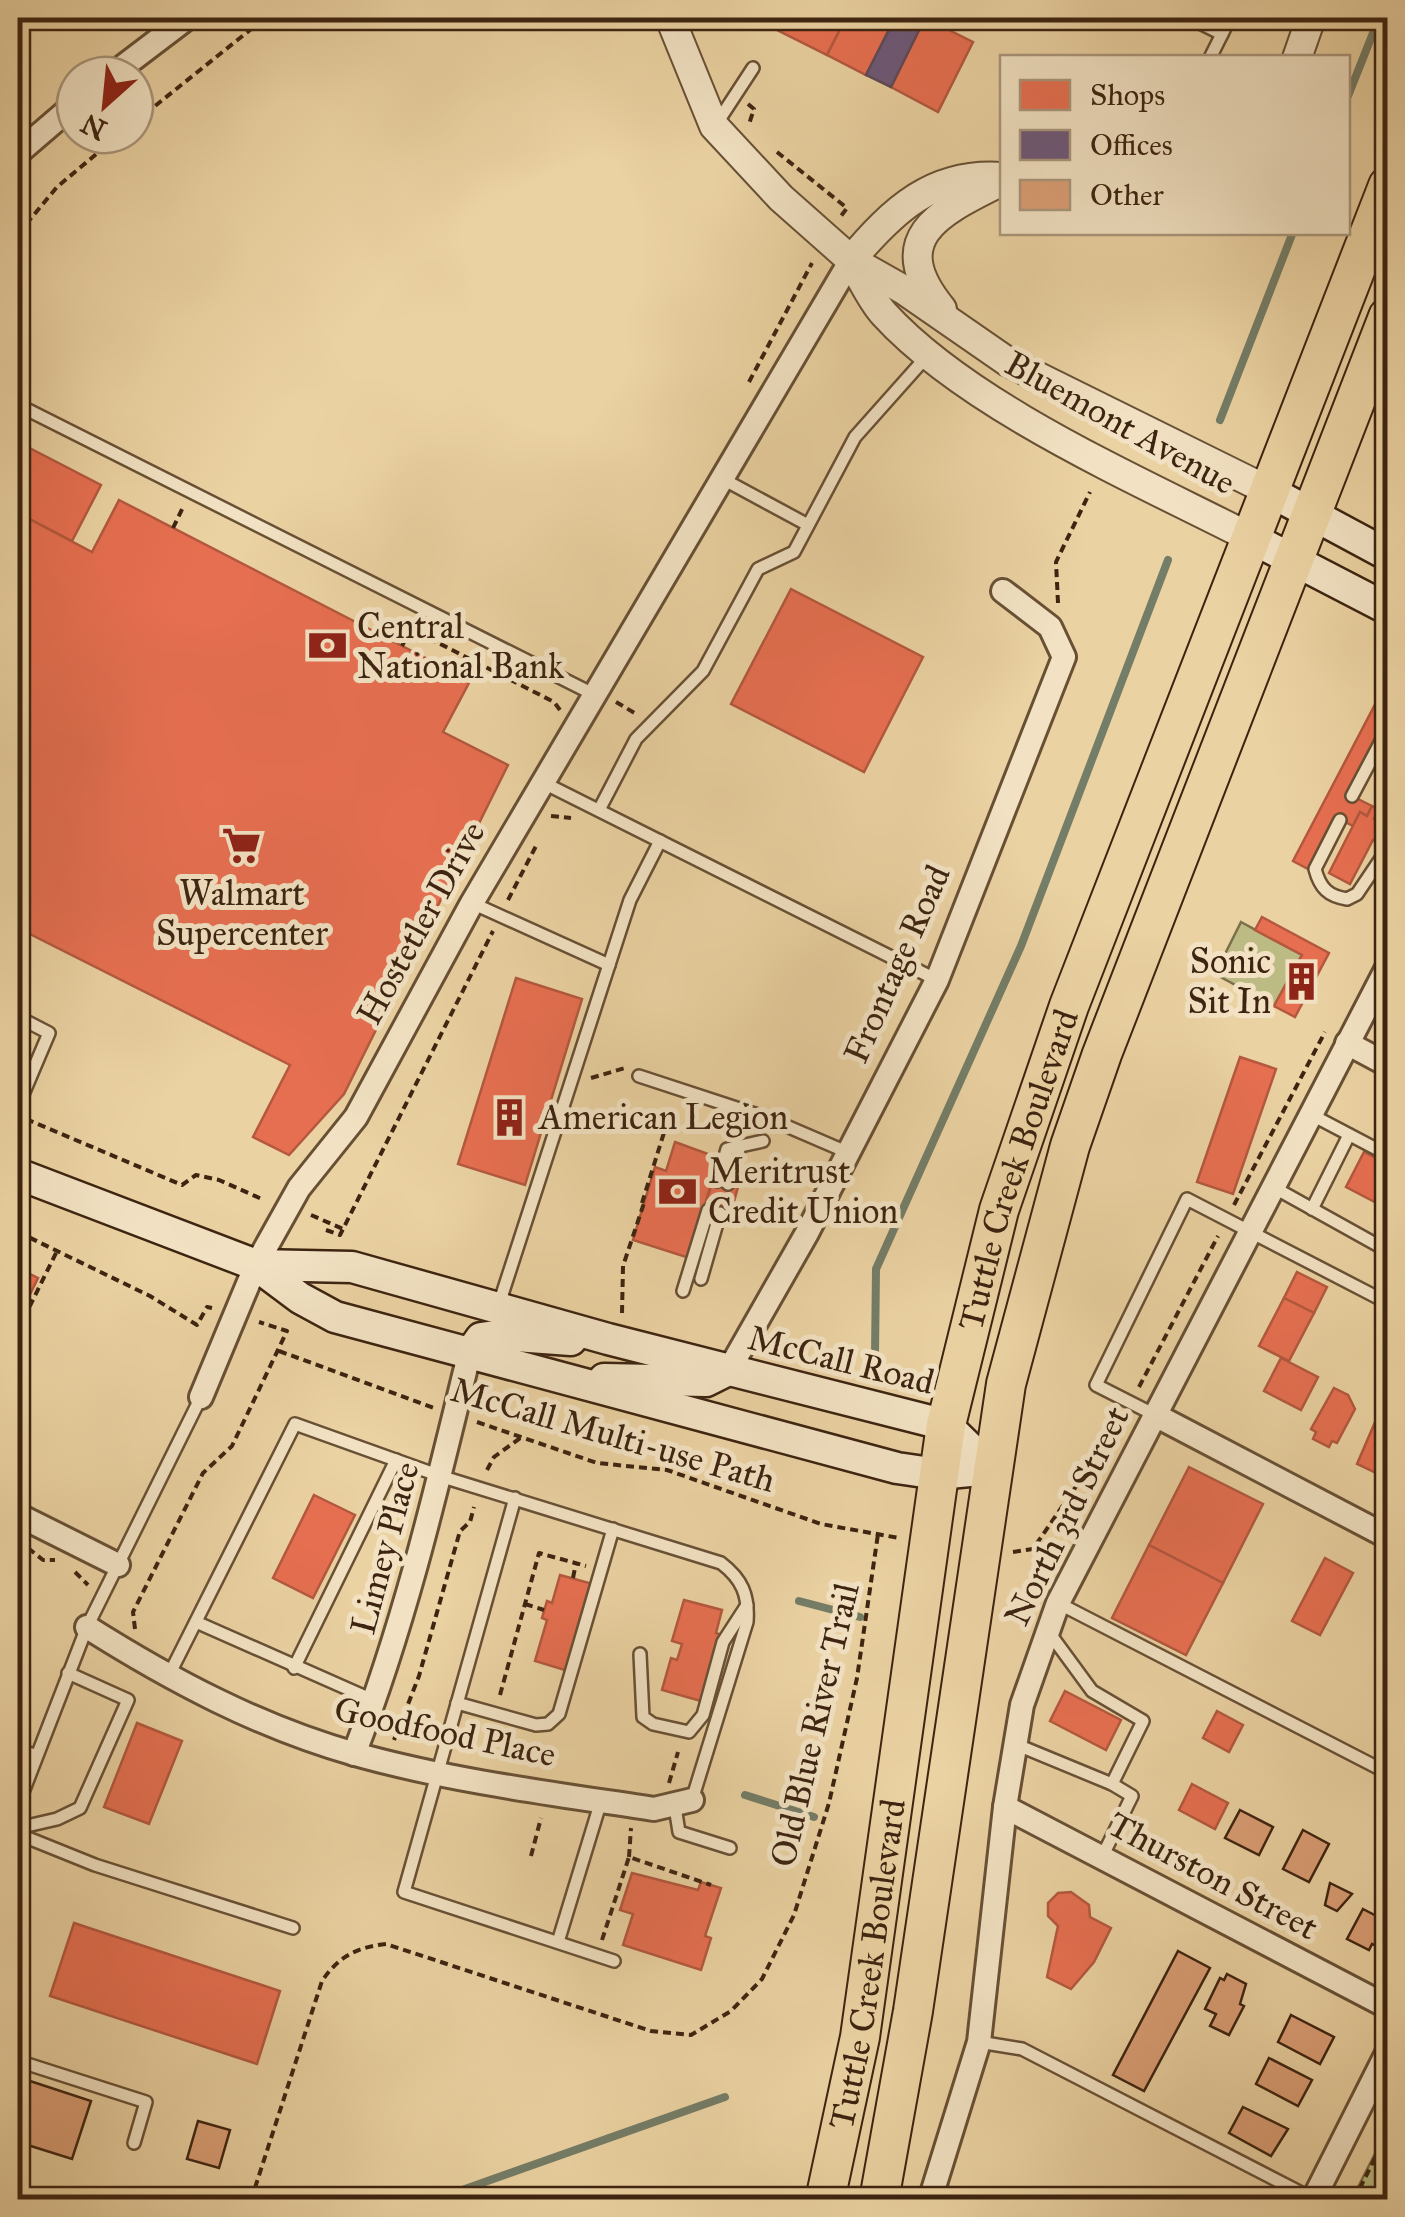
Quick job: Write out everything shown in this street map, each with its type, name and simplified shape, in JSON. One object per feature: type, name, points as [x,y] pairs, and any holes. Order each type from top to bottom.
[{"type":"highway","name":"Tuttle Creek Boulevard","points":[[824,2200],[863,2018],[946,1425],[995,1228],[1031,1110],[1388,186]]},
{"type":"highway","name":"Tuttle Creek Boulevard","points":[[880,2200],[913,2010],[991,1469],[1024,1306],[1070,1146],[1388,317]]},
{"type":"main road","name":"Bluemont Avenue","points":[[1268,491],[1388,555]]},
{"type":"main road","name":"Bluemont Avenue","points":[[1251,538],[1388,610]]},
{"type":"main road","name":"McCall Road","points":[[18,1174],[256,1265],[300,1298],[335,1317],[897,1468],[938,1474],[991,1469]]},
{"type":"main road","name":"McCall Road","points":[[256,1265],[352,1267],[498,1308],[615,1326],[728,1370],[946,1425],[991,1469]]},
{"type":"main road","points":[[469,1356],[481,1338],[502,1335],[537,1340],[615,1326]]},
{"type":"main road","points":[[572,1380],[651,1378],[686,1382],[706,1380],[728,1370]]},
{"type":"street","points":[[138,55],[187,18]]},
{"type":"street","name":"Bluemont Avenue","points":[[670,18],[714,126],[780,198],[851,260],[904,290],[966,337],[1268,491]]},
{"type":"street","points":[[1298,55],[1312,18]]},
{"type":"street","points":[[18,153],[55,121]]},
{"type":"street","name":"Hostetler Drive","points":[[201,1397],[256,1265],[288,1208],[356,1117],[472,903],[540,811],[544,783],[593,694],[851,260],[889,214],[932,186],[975,176],[1000,179]]},
{"type":"street","points":[[966,337],[919,273],[917,247],[927,226],[1000,180]]},
{"type":"street","name":"Bluemont Avenue","points":[[851,260],[882,312],[928,356],[1083,452],[1251,538]]},
{"type":"street","points":[[1004,590],[1047,625]]},
{"type":"street","name":"Frontage Road","points":[[728,1370],[849,1153],[936,980],[1064,656],[1047,625]]},
{"type":"street","name":"North 3rd Street","points":[[930,2200],[978,2042],[1005,1807],[1022,1704],[1058,1603],[1388,966]]},
{"type":"street","points":[[1347,1043],[1388,1064]]},
{"type":"street","name":"Limey Place","points":[[354,1754],[393,1654],[443,1476],[469,1356]]},
{"type":"street","points":[[1155,1415],[1388,1537]]},
{"type":"street","points":[[19,1527],[113,1575]]},
{"type":"street","name":"Goodfood Place","points":[[87,1627],[168,1678],[258,1720],[354,1754],[601,1800],[684,1804]]},
{"type":"street","name":"Thurston Street","points":[[1005,1807],[1388,2007]]},
{"type":"street","points":[[1313,2199],[1388,2051]]},
{"type":"lane","points":[[1190,18],[1222,34]]},
{"type":"lane","points":[[1212,55],[1230,18]]},
{"type":"lane","points":[[714,126],[753,68]]},
{"type":"lane","points":[[600,810],[636,740],[703,671],[758,569],[794,552],[855,437],[928,356]]},
{"type":"lane","points":[[18,405],[593,694]]},
{"type":"lane","points":[[721,478],[808,526]]},
{"type":"lane","points":[[1352,796],[1388,728]]},
{"type":"lane","points":[[544,783],[936,980]]},
{"type":"lane","points":[[1340,820],[1315,869],[1319,883],[1331,896],[1348,900],[1357,894],[1388,848]]},
{"type":"lane","points":[[498,1308],[630,900],[660,841]]},
{"type":"lane","points":[[472,903],[609,965]]},
{"type":"lane","points":[[18,1017],[49,1034],[18,1106]]},
{"type":"lane","points":[[639,1076],[770,1118],[849,1153]]},
{"type":"lane","points":[[1310,1114],[1388,1155]]},
{"type":"lane","points":[[1312,1209],[1350,1135]]},
{"type":"lane","points":[[723,1183],[727,1149],[762,1140]]},
{"type":"lane","points":[[1273,1187],[1388,1250]]},
{"type":"lane","points":[[1155,1415],[1096,1385],[1187,1198],[1388,1303]]},
{"type":"lane","points":[[683,1292],[714,1211],[701,1279]]},
{"type":"lane","name":"Hostetler Drive","points":[[18,1805],[87,1627],[201,1397]]},
{"type":"lane","points":[[168,1678],[296,1424],[443,1476],[721,1562],[739,1576],[748,1602],[747,1622],[706,1758],[684,1804],[678,1832],[730,1848]]},
{"type":"lane","points":[[294,1668],[396,1460]]},
{"type":"lane","points":[[515,1498],[404,1892],[614,1961]]},
{"type":"lane","points":[[456,1704],[536,1725],[548,1724],[559,1714],[614,1529]]},
{"type":"lane","points":[[640,1654],[642,1717],[653,1724],[690,1732],[703,1716],[723,1642],[748,1602]]},
{"type":"lane","points":[[1058,1603],[1388,1773]]},
{"type":"lane","points":[[196,1622],[374,1701]]},
{"type":"lane","points":[[1048,1631],[1092,1691],[1144,1720],[1112,1784]]},
{"type":"lane","points":[[18,1831],[80,1808],[128,1700],[68,1673]]},
{"type":"lane","points":[[1015,1744],[1132,1796],[1102,1857]]},
{"type":"lane","points":[[18,1750],[36,1755]]},
{"type":"lane","points":[[558,1942],[601,1800]]},
{"type":"lane","points":[[18,1831],[96,1865],[293,1928]]},
{"type":"lane","points":[[978,2042],[1022,2049],[1313,2199]]},
{"type":"lane","points":[[18,2060],[146,2102],[134,2143]]},
{"type":"path","points":[[155,106],[265,18]]},
{"type":"path","points":[[737,94],[754,109],[747,122],[756,134]]},
{"type":"path","points":[[769,145],[847,208]]},
{"type":"path","points":[[18,234],[56,186],[94,155]]},
{"type":"path","points":[[1047,625],[1059,598],[1056,562],[1090,492]]},
{"type":"path","points":[[402,646],[410,629],[554,702],[563,715]]},
{"type":"path","points":[[593,694],[637,715],[657,718]]},
{"type":"path","points":[[326,1230],[340,1235],[542,832]]},
{"type":"path","points":[[880,973],[898,990]]},
{"type":"path","points":[[574,1074],[589,1079],[626,1068]]},
{"type":"path","points":[[615,1326],[623,1266],[677,1089]]},
{"type":"path","points":[[18,1115],[182,1185],[196,1175],[219,1180],[343,1229]]},
{"type":"path","points":[[18,1232],[58,1249],[197,1325],[207,1307]]},
{"type":"path","points":[[18,1330],[58,1249]]},
{"type":"path","points":[[34,1286],[41,1282]]},
{"type":"path","name":"McCall Multi-use Path","points":[[287,1331],[280,1351],[455,1416],[598,1463],[666,1470],[821,1524],[878,1534]]},
{"type":"path","points":[[394,1740],[419,1676],[460,1530],[470,1522],[494,1457],[523,1436]]},
{"type":"path","points":[[19,1527],[43,1560],[55,1560]]},
{"type":"path","name":"Old Blue River Trail","points":[[251,2200],[322,1981],[334,1964],[362,1946],[386,1944],[650,2031],[692,2035],[732,2012],[762,1979],[794,1915],[829,1804],[860,1659],[878,1534]]},
{"type":"path","points":[[495,1714],[539,1553],[601,1570]]},
{"type":"path","points":[[572,1578],[576,1563]]},
{"type":"path","points":[[72,1568],[84,1585],[113,1575]]},
{"type":"path","points":[[525,1604],[544,1610]]},
{"type":"path","points":[[601,1943],[629,1857],[711,1885]]},
{"type":"path","points":[[1354,2200],[1388,2134]]},
{"type":"path","points":[[1374,2160],[1388,2178]]},
{"type":"green space","points":[[1241,922],[1302,955],[1274,1006],[1215,974]]},
{"type":"green space","points":[[1387,2130],[1387,2199],[1352,2199]]},
{"type":"building: Shops","points":[[779,18],[846,18],[827,55],[773,28]]},
{"type":"building: Shops","points":[[846,18],[895,18],[866,75],[827,55]]},
{"type":"building: Shops","points":[[925,18],[973,42],[938,112],[891,87]]},
{"type":"building: Shops","points":[[18,442],[101,485],[72,541],[18,513]]},
{"type":"building: Shops","name":"Walmart Supercenter","points":[[119,500],[470,681],[443,732],[508,765],[344,1094],[289,1155],[253,1137],[290,1065],[18,928],[18,513],[92,552]]},
{"type":"building: Shops","points":[[791,589],[923,657],[864,772],[731,704]]},
{"type":"building: Shops","points":[[1380,695],[1388,699],[1388,723],[1350,795],[1372,806],[1367,816],[1360,812],[1353,826],[1338,818],[1310,870],[1293,861]]},
{"type":"building: Shops","points":[[1388,793],[1388,824],[1386,826],[1374,819]]},
{"type":"building: Shops","points":[[1372,806],[1378,810],[1374,819],[1388,831],[1381,844],[1373,840],[1350,884],[1329,873],[1360,812],[1367,816]]},
{"type":"building: Shops","name":"Sonic Sit In","points":[[1262,917],[1329,953],[1295,1017],[1274,1006],[1302,955],[1255,930]]},
{"type":"building: Shops","name":"American Legion","points":[[516,978],[582,999],[525,1185],[458,1164]]},
{"type":"building: Shops","points":[[1240,1057],[1276,1069],[1233,1194],[1197,1182]]},
{"type":"building: Shops","name":"Meritrust Credit Union","points":[[675,1142],[719,1158],[689,1258],[633,1240],[655,1167],[666,1171]]},
{"type":"building: Shops","points":[[1364,1152],[1388,1164],[1388,1209],[1346,1187]]},
{"type":"building: Shops","points":[[713,1180],[738,1187],[730,1216],[704,1208]]},
{"type":"building: Shops","points":[[18,1268],[38,1278],[18,1319]]},
{"type":"building: Shops","points":[[1297,1272],[1327,1287],[1314,1313],[1284,1298]]},
{"type":"building: Shops","points":[[1284,1298],[1314,1313],[1289,1361],[1259,1346]]},
{"type":"building: Shops","points":[[1281,1358],[1318,1377],[1301,1410],[1264,1391]]},
{"type":"building: Shops","points":[[1334,1388],[1348,1395],[1355,1409],[1337,1443],[1332,1441],[1329,1447],[1313,1439],[1316,1432],[1311,1429]]},
{"type":"building: Shops","points":[[1379,1413],[1388,1417],[1388,1458],[1378,1474],[1357,1464]]},
{"type":"building: Shops","points":[[1189,1467],[1263,1504],[1223,1583],[1149,1545]]},
{"type":"building: Shops","points":[[314,1495],[355,1515],[313,1598],[273,1578]]},
{"type":"building: Shops","points":[[1149,1545],[1223,1583],[1186,1655],[1112,1618]]},
{"type":"building: Shops","points":[[1325,1558],[1353,1573],[1320,1635],[1292,1621]]},
{"type":"building: Shops","points":[[560,1575],[593,1584],[568,1671],[535,1661],[547,1620],[542,1618],[547,1601],[552,1603]]},
{"type":"building: Shops","points":[[684,1600],[722,1610],[716,1633],[722,1635],[704,1702],[662,1690],[671,1658],[677,1660],[682,1644],[672,1641]]},
{"type":"building: Shops","points":[[1065,1691],[1121,1720],[1106,1750],[1050,1721]]},
{"type":"building: Shops","points":[[1217,1711],[1243,1725],[1229,1752],[1203,1738]]},
{"type":"building: Shops","points":[[137,1723],[182,1741],[149,1824],[104,1807]]},
{"type":"building: Shops","points":[[1192,1784],[1228,1803],[1215,1829],[1179,1810]]},
{"type":"building: Shops","points":[[632,1873],[698,1890],[701,1882],[721,1888],[705,1936],[711,1938],[701,1970],[623,1945],[633,1914],[620,1910]]},
{"type":"building: Shops","points":[[1071,1892],[1089,1905],[1090,1917],[1111,1928],[1094,1962],[1071,1989],[1047,1977],[1058,1926],[1048,1916],[1048,1903],[1058,1893]]},
{"type":"building: Shops","points":[[74,1923],[280,1991],[257,2064],[50,1996]]},
{"type":"building: Offices","points":[[895,18],[925,18],[891,87],[866,75]]},
{"type":"building: Other","points":[[1240,1810],[1273,1827],[1259,1855],[1225,1838]]},
{"type":"building: Other","points":[[1303,1830],[1329,1844],[1309,1882],[1283,1869]]},
{"type":"building: Other","points":[[1330,1883],[1352,1894],[1337,1911],[1325,1905]]},
{"type":"building: Other","points":[[1363,1909],[1388,1922],[1388,1952],[1372,1944],[1369,1950],[1347,1939]]},
{"type":"building: Other","points":[[1178,1951],[1210,1968],[1144,2091],[1113,2075]]},
{"type":"building: Other","points":[[1227,1974],[1246,1984],[1240,2004],[1244,2006],[1229,2035],[1210,2026],[1216,2014],[1205,2009],[1220,1978],[1224,1980]]},
{"type":"building: Other","points":[[1291,2015],[1334,2037],[1320,2064],[1278,2042]]},
{"type":"building: Other","points":[[1269,2058],[1312,2080],[1298,2106],[1256,2084]]},
{"type":"building: Other","points":[[27,2080],[91,2101],[72,2159],[18,2142],[18,2110]]},
{"type":"building: Other","points":[[1243,2107],[1288,2129],[1271,2156],[1229,2133]]},
{"type":"building: Other","points":[[198,2121],[230,2130],[219,2168],[187,2159]]},
{"type":"building: Other","points":[[1388,2192],[1388,2200],[1360,2200],[1359,2193]]},
{"type":"waterway","points":[[1350,91],[1379,18]]},
{"type":"waterway","points":[[1220,420],[1292,235]]},
{"type":"waterway","points":[[875,1355],[876,1269],[1021,946],[1168,560]]},
{"type":"waterway","points":[[799,1601],[860,1617]]},
{"type":"waterway","points":[[745,1795],[814,1817]]},
{"type":"waterway","points":[[434,2200],[725,2097]]},
{"type":"place","name":"Central National Bank","points":[[327,646]]},
{"type":"place","name":"Walmart Supercenter","points":[[242,846]]},
{"type":"place","name":"Sonic Sit In","points":[[1301,981]]},
{"type":"place","name":"American Legion","points":[[509,1117]]},
{"type":"place","name":"Meritrust Credit Union","points":[[678,1191]]}]
